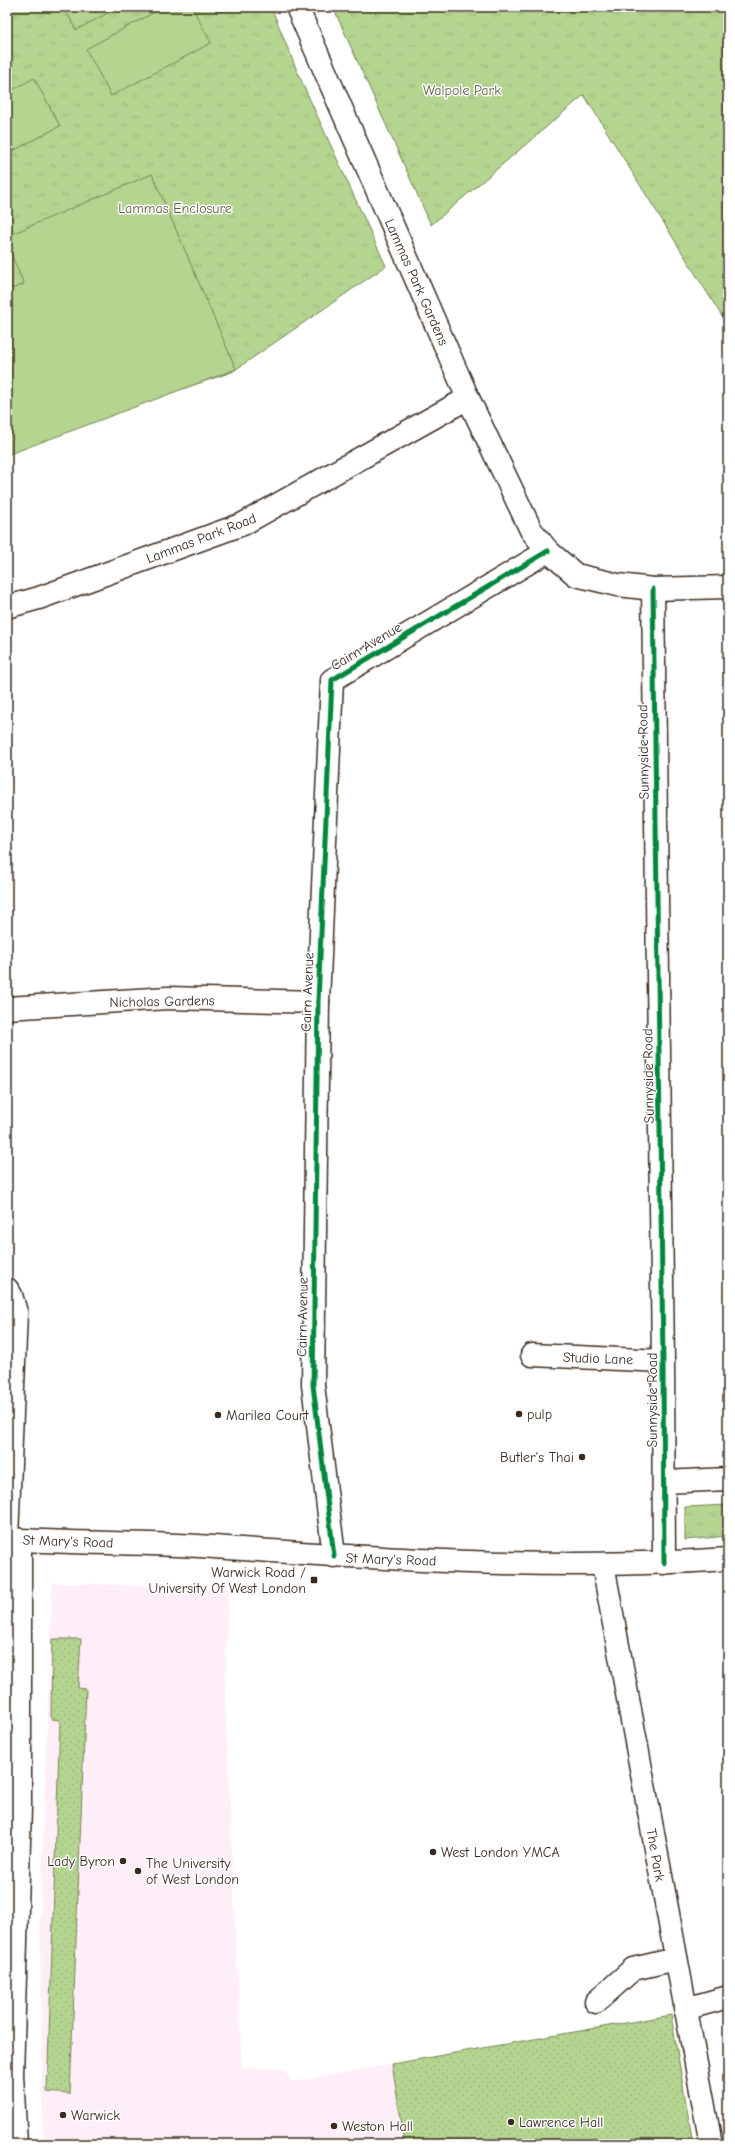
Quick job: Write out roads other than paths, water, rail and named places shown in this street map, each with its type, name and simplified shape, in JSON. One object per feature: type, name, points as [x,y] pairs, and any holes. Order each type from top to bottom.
[{"type":"street","name":"Lammas Park Gardens","points":[[297,7],[468,398],[531,530],[548,551],[576,575],[618,585],[653,588],[728,587]]},
{"type":"street","name":"Lammas Park Road","points":[[7,607],[39,598],[243,524],[468,398]]},
{"type":"street","name":"Cairn Avenue","points":[[334,1556],[313,1385],[318,1002],[332,680],[548,551]]},
{"type":"street","name":"Sunnyside Road","points":[[653,588],[664,1361],[664,1563]]},
{"type":"street","name":"Nicholas Gardens","points":[[7,1008],[168,998],[318,1002]]},
{"type":"street","points":[[7,1289],[11,1295],[16,1312],[11,1539],[13,1809],[12,2076],[16,2144]]},
{"type":"street","name":"Studio Lane","points":[[532,1355],[664,1361]]},
{"type":"street","points":[[664,1482],[728,1479]]},
{"type":"street","name":"St Mary's Road","points":[[11,1539],[168,1544],[334,1556],[603,1565],[728,1559]]},
{"type":"street","name":"The Park","points":[[603,1565],[711,2144]]},
{"type":"street","points":[[596,2002],[633,1969],[676,1960]]},
{"type":"street","points":[[685,2009],[728,1997]]},
{"type":"place","name":"pulp","points":[[519,1414]]},
{"type":"place","name":"Marilea Court","points":[[218,1415]]},
{"type":"place","name":"Butler's Thai","points":[[582,1457]]},
{"type":"place","name":"Warwick Road / University Of West London","points":[[314,1580]]},
{"type":"place","name":"West London YMCA","points":[[433,1852]]},
{"type":"place","name":"Lady Byron","points":[[123,1861]]},
{"type":"place","name":"The University of West London","points":[[138,1871]]},
{"type":"place","name":"Warwick","points":[[63,2115]]},
{"type":"place","name":"Lawrence Hall","points":[[511,2122]]},
{"type":"place","name":"Weston Hall","points":[[334,2126]]},
{"type":"park label","name":"Walpole Park","points":[[462,90]]},
{"type":"park label","name":"Lammas Enclosure","points":[[175,208]]}]
